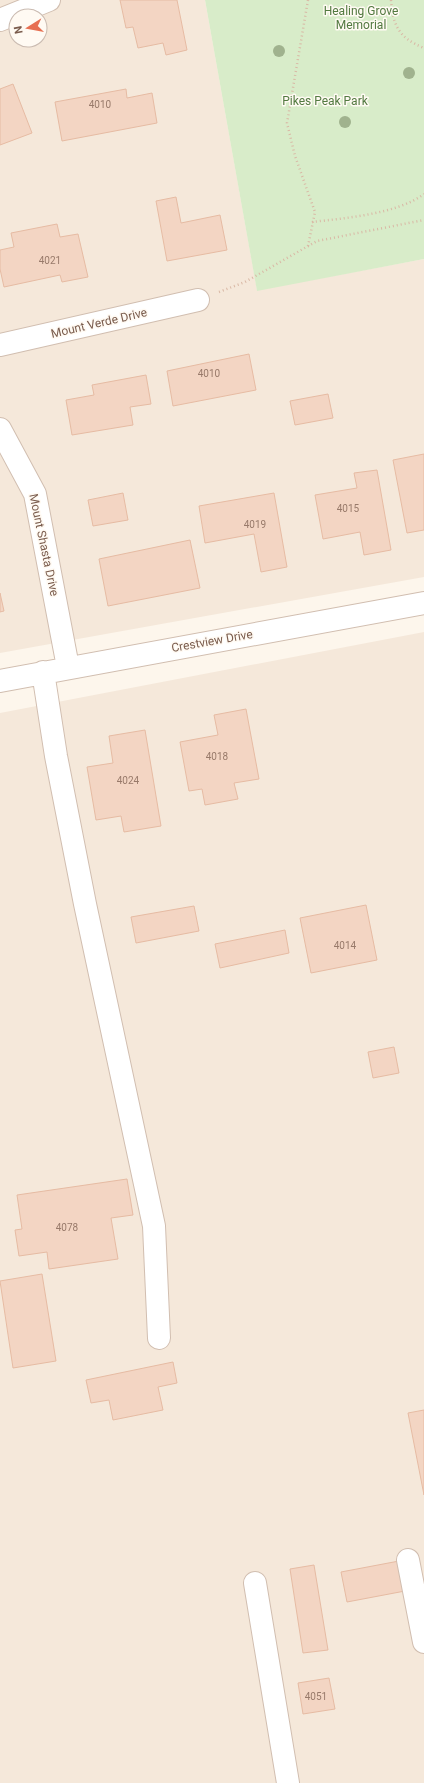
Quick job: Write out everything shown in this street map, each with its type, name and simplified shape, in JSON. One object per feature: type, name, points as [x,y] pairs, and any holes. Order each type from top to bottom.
[{"type":"street","points":[[0,20],[49,0]]},
{"type":"street","name":"Mount Verde Drive","points":[[0,345],[198,300]]},
{"type":"street","name":"Mount Shasta Drive","points":[[0,429],[35,494],[68,667]]},
{"type":"street","name":"Crestview Drive","points":[[0,680],[424,603]]},
{"type":"street","points":[[43,672],[56,756],[85,904],[154,1226],[159,1338]]},
{"type":"street","points":[[408,1560],[424,1642]]},
{"type":"street","points":[[255,1583],[288,1783]]},
{"type":"path","points":[[308,0],[287,123],[295,156],[314,212],[308,246]]},
{"type":"path","points":[[391,0],[396,28],[408,41],[424,48]]},
{"type":"path","points":[[312,222],[358,217],[414,201],[424,194]]},
{"type":"path","points":[[198,300],[245,282],[317,241],[424,220]]},
{"type":"shaded area","points":[[0,0],[205,0],[257,290],[424,259],[424,577],[0,653]]},
{"type":"shaded area","points":[[424,632],[424,1783],[0,1783],[0,713]]},
{"type":"green space","name":"Pikes Peak Park","points":[[205,0],[424,0],[424,259],[257,291]]},
{"type":"building","points":[[120,0],[177,0],[187,50],[166,55],[163,43],[138,48],[133,27],[126,28]]},
{"type":"building","points":[[13,84],[32,133],[0,145],[0,89]]},
{"type":"building","points":[[126,89],[127,98],[152,93],[157,123],[62,141],[55,102]]},
{"type":"building","points":[[176,197],[181,223],[220,215],[227,250],[167,261],[156,201]]},
{"type":"building","points":[[57,224],[60,237],[78,234],[88,277],[62,282],[60,275],[4,287],[0,269],[0,250],[14,247],[11,233]]},
{"type":"building","points":[[249,354],[256,390],[173,406],[167,371]]},
{"type":"building","points":[[146,375],[151,404],[130,407],[133,425],[72,435],[66,400],[94,395],[92,385]]},
{"type":"building","points":[[328,394],[333,418],[295,425],[290,401]]},
{"type":"building","points":[[424,454],[424,530],[407,533],[393,460]]},
{"type":"building","points":[[377,470],[391,550],[364,555],[360,532],[323,539],[315,495],[357,488],[354,473]]},
{"type":"building","points":[[123,493],[128,520],[93,526],[88,500]]},
{"type":"building","points":[[274,493],[287,567],[261,572],[254,534],[205,543],[199,506]]},
{"type":"building","points":[[190,540],[200,588],[108,606],[99,559]]},
{"type":"building","points":[[0,593],[4,611],[0,612]]},
{"type":"building","points":[[246,709],[259,779],[234,783],[238,799],[205,805],[202,789],[189,791],[180,742],[218,735],[214,715]]},
{"type":"building","points":[[145,730],[161,826],[124,832],[121,816],[96,820],[87,767],[113,763],[109,736]]},
{"type":"building","points":[[366,905],[377,960],[311,973],[300,918]]},
{"type":"building","points":[[194,906],[199,931],[136,943],[131,917]]},
{"type":"building","points":[[285,930],[289,953],[220,968],[215,944]]},
{"type":"building","points":[[394,1047],[399,1073],[373,1078],[368,1052]]},
{"type":"building","points":[[127,1179],[133,1215],[111,1218],[118,1259],[49,1269],[47,1252],[19,1256],[15,1230],[22,1229],[17,1195]]},
{"type":"building","points":[[42,1274],[56,1361],[13,1368],[0,1281]]},
{"type":"building","points":[[173,1362],[177,1383],[158,1387],[163,1410],[113,1420],[109,1400],[91,1403],[86,1380]]},
{"type":"building","points":[[424,1410],[424,1495],[408,1413]]},
{"type":"building","points":[[399,1561],[405,1591],[347,1602],[341,1572]]},
{"type":"building","points":[[314,1565],[328,1650],[303,1653],[290,1569]]},
{"type":"building","points":[[329,1678],[335,1709],[303,1714],[298,1683]]},
{"type":"park label","name":"Healing Grove Memorial","points":[[361,18]]}]
